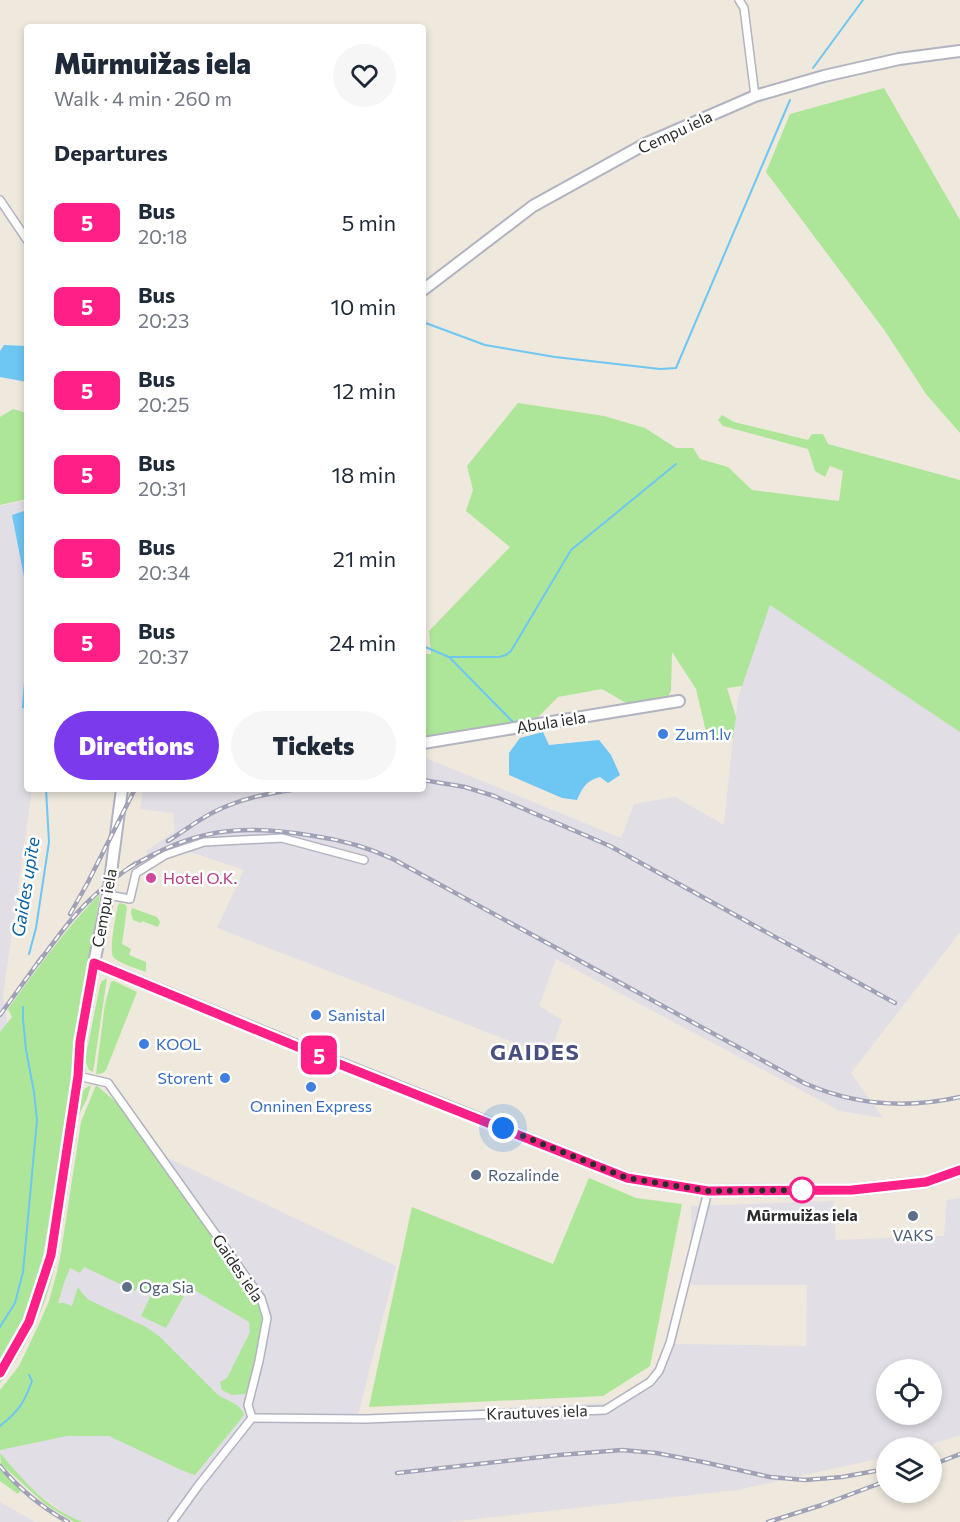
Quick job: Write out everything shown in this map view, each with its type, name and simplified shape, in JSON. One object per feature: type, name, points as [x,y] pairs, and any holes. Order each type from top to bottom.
[{"type":"main road","name":"Cempu iela","points":[[426,288],[533,206],[647,143],[755,96],[824,75],[899,59],[960,51]]},
{"type":"main road","name":"Abula iela","points":[[426,743],[679,701]]},
{"type":"main road","name":"Cempu iela","points":[[0,1373],[29,1322],[51,1255],[78,1076],[80,1042],[108,896],[122,792]]},
{"type":"main road","points":[[94,963],[339,1064],[627,1178],[708,1191],[852,1190],[926,1182],[960,1170]]},
{"type":"street","points":[[739,0],[744,8],[755,96]]},
{"type":"street","points":[[0,200],[24,236]]},
{"type":"street","points":[[108,896],[130,898],[136,873],[165,855],[204,842],[282,838],[364,860]]},
{"type":"street","name":"Gaides iela","points":[[78,1076],[108,1083],[261,1298],[267,1318],[248,1405],[252,1418]]},
{"type":"street","name":"Krautuves iela","points":[[252,1418],[366,1419],[605,1410],[650,1382],[659,1371],[670,1343],[708,1191]]},
{"type":"street","points":[[172,1522],[252,1418]]},
{"type":"shaded area","points":[[24,501],[24,792],[32,792],[3,995],[23,1133],[0,1277],[0,506]]},
{"type":"shaded area","points":[[769,604],[960,732],[960,932],[851,1073],[883,1118],[840,1111],[556,959],[539,1006],[562,1020],[549,1056],[217,928],[244,870],[176,847],[150,860],[146,851],[175,831],[173,813],[140,809],[143,792],[426,792],[426,758],[621,838],[634,804],[675,797],[724,825],[738,698]]},
{"type":"shaded area","points":[[166,1157],[396,1266],[358,1415],[608,1403],[657,1382],[673,1344],[806,1346],[807,1285],[691,1285],[691,1206],[833,1201],[836,1240],[944,1236],[947,1200],[960,1198],[960,1435],[942,1441],[942,1437],[876,1437],[876,1459],[737,1490],[450,1522],[83,1522],[67,1515],[34,1491],[0,1453],[0,1391],[22,1365],[44,1321],[60,1272],[105,1233]]},
{"type":"shaded area","points":[[0,1502],[35,1522],[0,1522]]},
{"type":"green space","points":[[884,88],[960,220],[960,433],[926,394],[885,331],[766,172],[790,114]]},
{"type":"green space","points":[[518,403],[604,416],[645,428],[676,448],[693,448],[700,459],[728,467],[752,490],[839,501],[843,471],[830,466],[825,477],[815,471],[808,449],[723,426],[718,420],[722,415],[734,422],[808,440],[812,434],[823,434],[828,444],[960,480],[960,732],[770,605],[742,686],[727,688],[736,717],[733,738],[708,740],[696,689],[672,652],[671,690],[664,709],[632,713],[626,703],[602,689],[558,697],[534,721],[426,739],[426,654],[431,654],[429,631],[510,547],[466,511],[473,490],[467,466]]},
{"type":"green space","points":[[13,409],[24,412],[24,500],[0,505],[0,417]]},
{"type":"green space","points":[[100,894],[39,1279],[20,1328],[0,1362],[0,1032],[12,1017],[8,1009],[63,935]]},
{"type":"green space","points":[[120,903],[126,905],[127,908],[122,944],[131,949],[129,955],[146,962],[146,972],[121,962],[112,954],[113,933]]},
{"type":"green space","points":[[132,908],[157,917],[160,922],[158,927],[133,920]]},
{"type":"green space","points":[[107,978],[93,1072],[89,1070],[85,1060],[100,985]]},
{"type":"green space","points":[[114,981],[137,992],[106,1070],[96,1074],[105,1004],[111,982]]},
{"type":"green space","points":[[91,1085],[87,1099],[77,1118],[81,1095]]},
{"type":"green space","points":[[96,1085],[117,1103],[202,1219],[257,1297],[263,1318],[261,1338],[248,1390],[245,1394],[232,1395],[222,1390],[220,1382],[227,1378],[250,1332],[249,1322],[189,1287],[166,1328],[141,1316],[152,1293],[138,1286],[135,1291],[84,1267],[80,1273],[70,1268],[58,1303],[72,1306],[78,1287],[89,1300],[146,1327],[159,1336],[217,1394],[237,1405],[242,1411],[244,1415],[195,1475],[109,1436],[67,1436],[0,1450],[0,1390],[19,1366],[49,1301],[61,1252],[81,1122]]},
{"type":"green space","points":[[589,1178],[636,1198],[682,1204],[650,1366],[603,1396],[369,1407],[412,1207],[553,1264]]},
{"type":"green space","points":[[66,1195],[56,1260],[47,1295],[30,1334],[0,1383],[26,1340],[45,1296]]},
{"type":"green space","points":[[0,1453],[27,1484],[47,1502],[83,1522],[74,1522],[45,1504],[1,1464]]},
{"type":"green space","points":[[0,1469],[21,1490],[18,1494],[0,1481]]},
{"type":"water","points":[[4,345],[24,346],[24,381],[0,377],[0,351]]},
{"type":"water","points":[[24,511],[24,577],[12,515]]},
{"type":"water","points":[[24,682],[24,708],[22,706]]},
{"type":"water","points":[[543,732],[549,745],[599,740],[611,755],[620,775],[608,783],[600,777],[591,780],[583,788],[577,800],[562,798],[509,775],[509,753],[520,738]]},
{"type":"waterway","points":[[813,68],[863,0]]},
{"type":"waterway","points":[[426,323],[485,345],[555,357],[660,369],[676,368],[790,100]]},
{"type":"waterway","points":[[513,722],[449,657],[499,657],[511,651],[571,550],[676,464]]},
{"type":"waterway","points":[[426,647],[449,657]]},
{"type":"waterway","name":"Gaides upīte","points":[[29,954],[36,928],[49,842],[46,792]]},
{"type":"waterway","name":"Gaides upīte","points":[[0,1327],[15,1303],[23,1272],[37,1120],[26,1050],[23,1007]]},
{"type":"waterway","name":"Gaides upīte","points":[[0,1426],[12,1416],[23,1401],[32,1381],[29,1375]]},
{"type":"railway","points":[[426,780],[465,787],[494,796],[610,846],[895,1003]]},
{"type":"railway","points":[[70,914],[133,792]]},
{"type":"railway","points":[[168,841],[226,806],[277,792]]},
{"type":"railway","points":[[129,868],[174,845],[218,832],[240,830],[287,832],[354,844],[393,859],[804,1083],[842,1096],[881,1103],[920,1103],[960,1097]]},
{"type":"railway","points":[[38,963],[84,905],[107,884],[136,863]]},
{"type":"railway","points":[[0,1015],[42,957]]},
{"type":"railway","points":[[397,1473],[622,1450],[656,1453],[770,1477],[805,1480],[875,1471]]},
{"type":"railway","points":[[942,1461],[960,1454]]},
{"type":"railway","points":[[0,1466],[32,1497],[68,1522]]},
{"type":"railway","points":[[768,1522],[876,1485]]},
{"type":"bus line","name":"5","points":[[0,1373],[29,1322],[51,1255],[78,1076],[80,1042],[94,963],[339,1064],[627,1178],[708,1191],[852,1190],[926,1182],[960,1170]]},
{"type":"place","name":"Zum1.lv","points":[[663,734]]},
{"type":"place","name":"Hotel O.K.","points":[[151,878]]},
{"type":"place","name":"Sanistal","points":[[316,1015]]},
{"type":"place","name":"KOOL","points":[[144,1044]]},
{"type":"place","name":"Storent","points":[[225,1078]]},
{"type":"place","name":"Onninen Express","points":[[311,1087]]},
{"type":"place","name":"Rozalinde","points":[[476,1175]]},
{"type":"place","name":"Mūrmuižas iela","points":[[802,1190]]},
{"type":"place","name":"VAKS","points":[[913,1216]]},
{"type":"place","name":"Oga Sia","points":[[127,1287]]},
{"type":"district","name":"GAIDES","points":[[535,1052]]},
{"type":"route","points":[[503,1128],[627,1178],[708,1191],[802,1190]]}]
